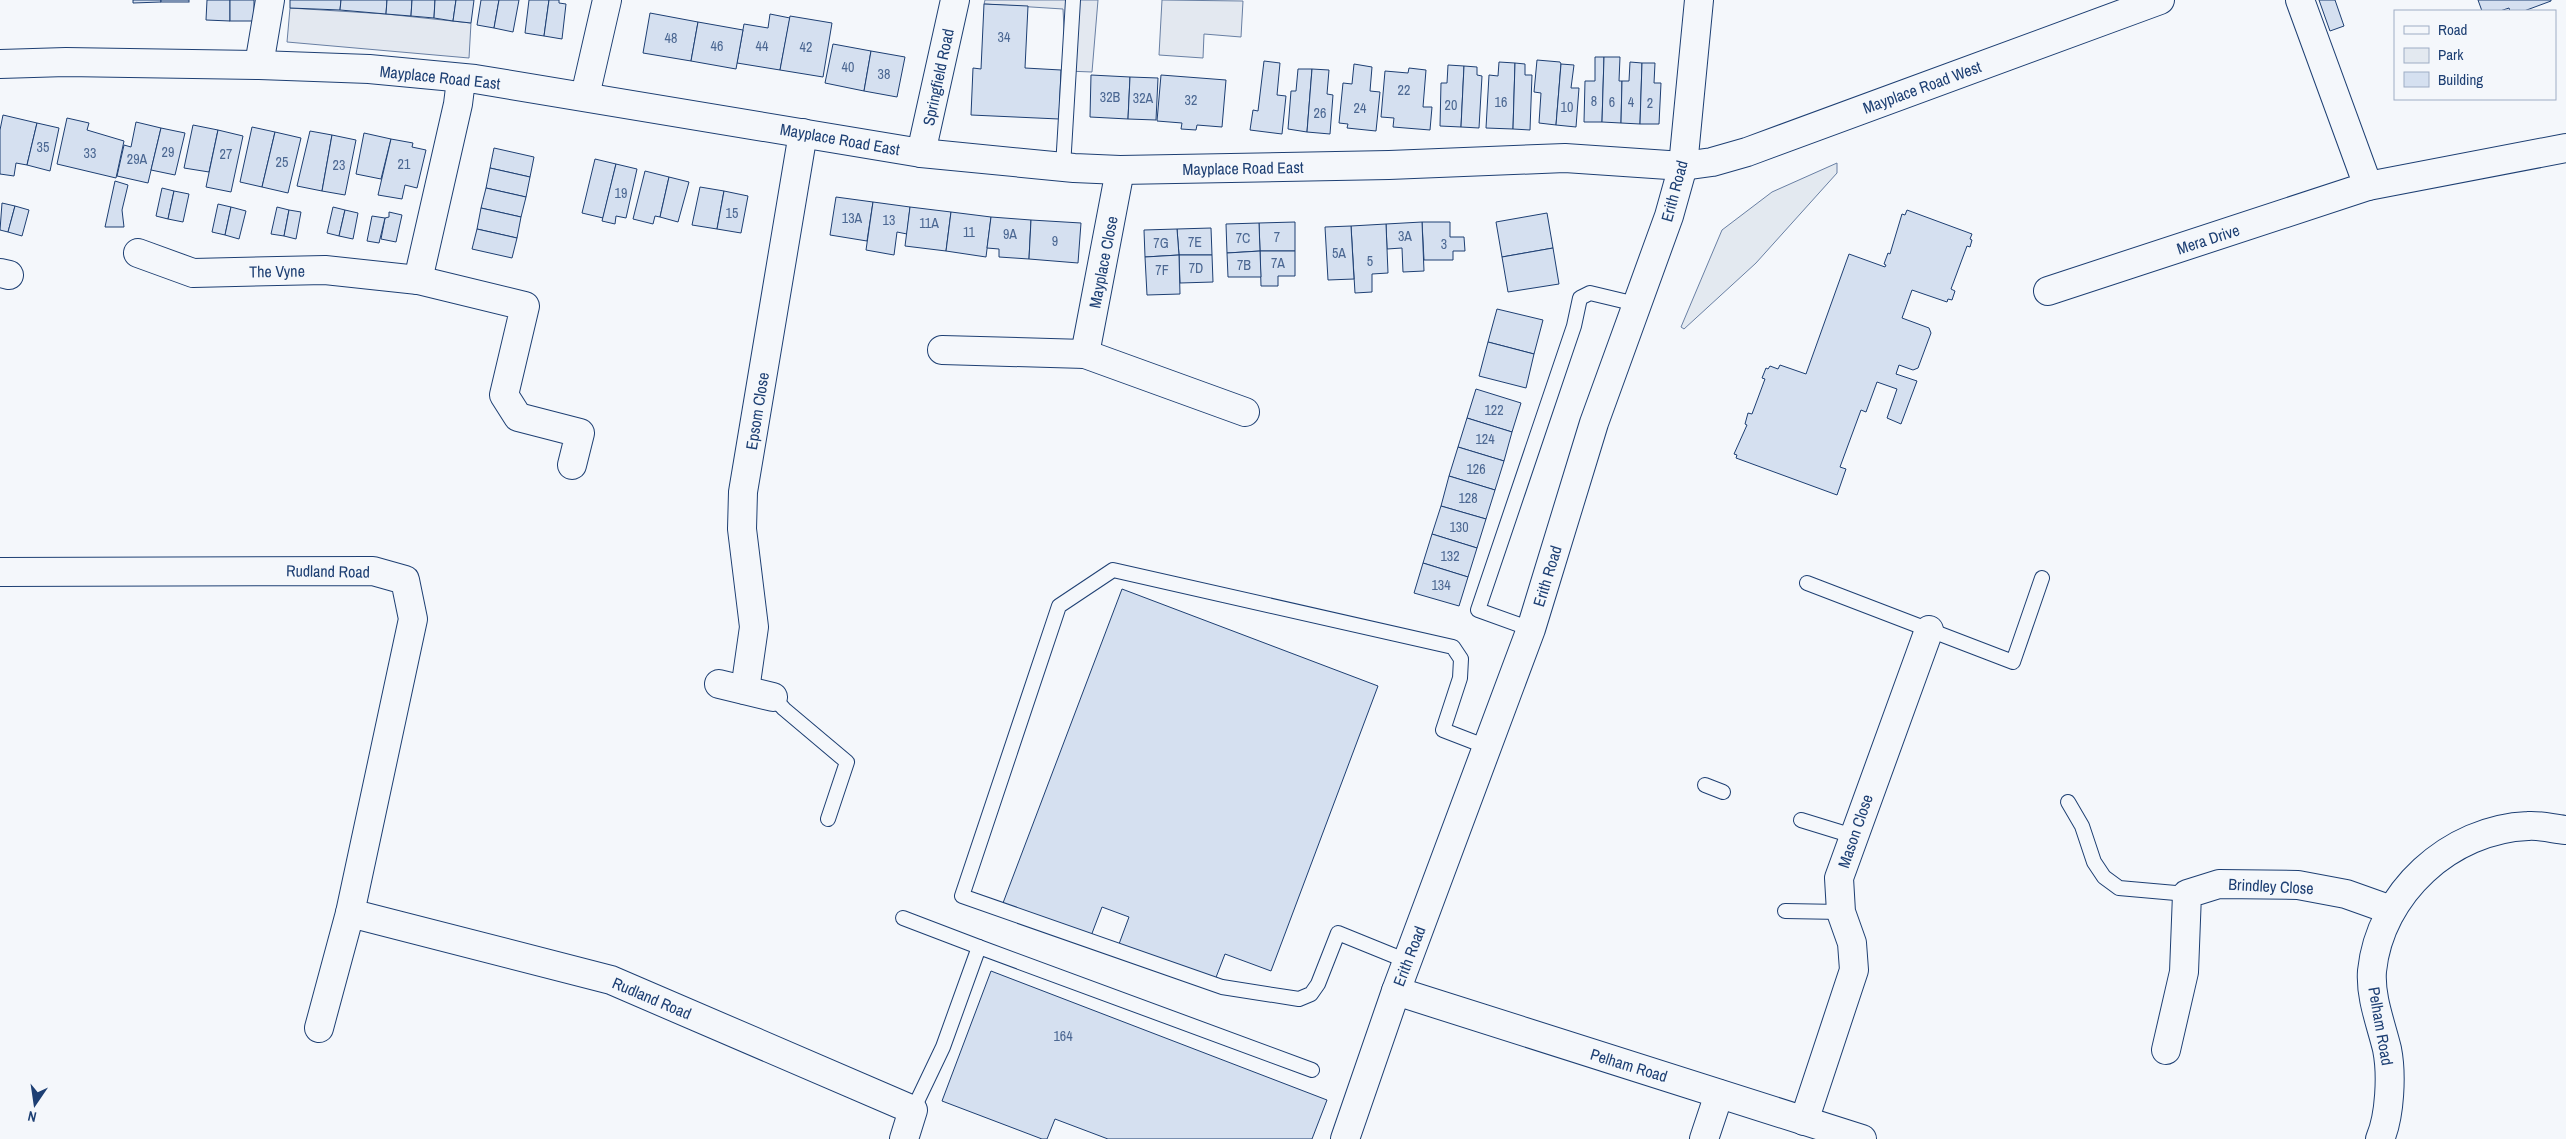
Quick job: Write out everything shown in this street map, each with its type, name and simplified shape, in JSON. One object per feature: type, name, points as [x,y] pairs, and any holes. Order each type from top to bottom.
[{"type":"street","points":[[259,65],[270,0]]},
{"type":"street","points":[[586,96],[607,0]]},
{"type":"street","name":"Springfield Road","points":[[921,153],[954,0]]},
{"type":"street","name":"Erith Road","points":[[1344,1139],[1407,961],[1532,629],[1594,424],[1669,216],[1683,166],[1699,0]]},
{"type":"street","points":[[2300,0],[2368,186]]},
{"type":"street","name":"Mayplace Road West","points":[[1683,166],[1712,162],[1747,152],[2144,3]]},
{"type":"street","name":"Mayplace Road East","points":[[0,64],[76,62],[259,65],[369,69],[461,80],[475,79],[921,153],[1063,167],[1120,170],[1380,166],[1565,158],[1683,166]]},
{"type":"street","points":[[418,280],[458,104],[461,80]]},
{"type":"street","name":"Epsom Close","points":[[745,690],[754,627],[742,528],[744,492],[803,133]]},
{"type":"street","name":"Mera Drive","points":[[2048,292],[2368,186],[2566,148]]},
{"type":"street","name":"Mayplace Close","points":[[1085,354],[1120,170]]},
{"type":"street","name":"The Vyne","points":[[138,253],[193,273],[325,270],[418,280],[524,306],[504,395],[518,417],[580,433],[572,465]]},
{"type":"street","points":[[942,350],[1085,354],[1245,412]]},
{"type":"street","name":"Rudland Road","points":[[0,572],[373,570],[404,580],[413,619],[350,913],[319,1028]]},
{"type":"street","name":"Mason Close","points":[[1804,1121],[1854,970],[1852,943],[1841,912],[1839,878],[1852,836],[1929,630]]},
{"type":"street","points":[[719,684],[773,697]]},
{"type":"street","name":"Pelham Road","points":[[2380,1139],[2390,1099],[2388,1052],[2374,1001],[2372,972],[2380,935],[2391,910],[2419,873],[2456,846],[2494,831],[2512,828],[2529,826],[2566,830]]},
{"type":"street","name":"Brindley Close","points":[[2187,894],[2219,884],[2298,885],[2346,894],[2391,910]]},
{"type":"street","points":[[2166,1050],[2184,972],[2187,894]]},
{"type":"street","name":"Rudland Road","points":[[350,913],[611,980],[913,1110]]},
{"type":"street","name":"Pelham Road","points":[[1396,992],[1862,1139]]},
{"type":"street","points":[[1704,1139],[1719,1094]]},
{"type":"street","points":[[904,1139],[913,1110]]},
{"type":"lane","points":[[1063,167],[1073,0]]},
{"type":"lane","points":[[1532,629],[1478,610],[1571,335],[1580,298],[1590,293],[1636,304]]},
{"type":"lane","points":[[1407,961],[1338,933],[1318,984],[1311,994],[1299,999],[1222,988],[962,896],[1059,606],[1113,570],[1453,647],[1461,658],[1460,678],[1443,730],[1488,747]]},
{"type":"lane","points":[[1807,583],[2013,662],[2042,578]]},
{"type":"lane","points":[[773,697],[782,708],[847,762],[828,819]]},
{"type":"lane","points":[[1705,785],[1724,792]]},
{"type":"lane","points":[[2068,802],[2082,826],[2094,862],[2104,877],[2119,888],[2187,894]]},
{"type":"lane","points":[[1801,820],[1852,836]]},
{"type":"lane","points":[[1785,911],[1841,912]]},
{"type":"lane","points":[[902,918],[1312,1070]]},
{"type":"lane","points":[[913,1110],[943,1047],[979,947]]},
{"type":"green space","points":[[1837,163],[1837,173],[1756,263],[1684,329],[1681,327],[1722,230],[1772,192]]},
{"type":"shaded area","points":[[985,0],[1098,0],[1092,72],[1066,71],[1063,9],[984,4]]},
{"type":"shaded area","points":[[1162,0],[1243,1],[1241,37],[1204,34],[1203,58],[1159,55]]},
{"type":"shaded area","points":[[290,8],[386,14],[471,23],[469,58],[287,42]]},
{"type":"building","points":[[133,0],[161,0],[161,2],[133,3]]},
{"type":"building","points":[[161,0],[189,0],[189,2],[161,2]]},
{"type":"building","points":[[207,0],[230,0],[230,21],[206,20]]},
{"type":"building","points":[[230,0],[254,0],[254,21],[230,21]]},
{"type":"building","points":[[290,0],[341,0],[340,10],[290,8]]},
{"type":"building","points":[[341,0],[387,0],[386,14],[340,10]]},
{"type":"building","points":[[387,0],[412,0],[411,16],[386,14]]},
{"type":"building","points":[[412,0],[435,0],[434,18],[411,16]]},
{"type":"building","points":[[435,0],[456,0],[453,21],[434,18]]},
{"type":"building","points":[[456,0],[474,0],[471,23],[453,21]]},
{"type":"building","points":[[481,0],[499,0],[494,28],[477,25]]},
{"type":"building","points":[[499,0],[519,0],[513,32],[494,28]]},
{"type":"building","points":[[529,0],[549,0],[544,36],[525,33]]},
{"type":"building","points":[[549,0],[559,0],[559,3],[566,4],[562,39],[544,36]]},
{"type":"building","points":[[2319,0],[2335,0],[2344,26],[2330,31]]},
{"type":"building","points":[[2478,0],[2551,0],[2527,10],[2510,10],[2509,8],[2503,10],[2482,10]]},
{"type":"building","points":[[984,4],[1028,6],[1025,68],[1061,70],[1059,119],[971,115],[973,68],[981,69]]},
{"type":"building","points":[[650,13],[698,22],[691,61],[643,53]]},
{"type":"building","points":[[770,14],[790,18],[780,70],[737,63],[744,24],[768,28]]},
{"type":"building","points":[[790,16],[832,23],[823,77],[780,70]]},
{"type":"building","points":[[698,22],[743,30],[736,69],[691,61]]},
{"type":"building","points":[[833,44],[871,51],[864,91],[825,83]]},
{"type":"building","points":[[871,51],[905,57],[897,97],[864,91]]},
{"type":"building","points":[[1595,57],[1604,57],[1602,122],[1584,122],[1585,81],[1595,81]]},
{"type":"building","points":[[1604,57],[1620,57],[1619,81],[1622,81],[1621,123],[1602,122]]},
{"type":"building","points":[[1537,60],[1560,62],[1561,64],[1556,125],[1539,123],[1541,93],[1534,92]]},
{"type":"building","points":[[1264,61],[1280,63],[1277,95],[1286,96],[1282,134],[1250,130],[1253,110],[1258,111]]},
{"type":"building","points":[[1499,62],[1515,63],[1513,129],[1486,128],[1489,75],[1498,76]]},
{"type":"building","points":[[1630,62],[1642,63],[1640,124],[1621,123],[1622,81],[1629,81]]},
{"type":"building","points":[[1515,63],[1525,64],[1525,75],[1532,75],[1530,130],[1513,129]]},
{"type":"building","points":[[1642,63],[1655,63],[1654,83],[1661,83],[1659,124],[1640,124]]},
{"type":"building","points":[[1354,64],[1372,67],[1370,91],[1380,92],[1376,131],[1347,128],[1348,124],[1339,123],[1343,83],[1352,84]]},
{"type":"building","points":[[1561,64],[1574,65],[1571,88],[1579,88],[1576,127],[1556,125]]},
{"type":"building","points":[[1448,65],[1464,66],[1461,127],[1440,126],[1441,83],[1447,83]]},
{"type":"building","points":[[1464,66],[1477,67],[1477,75],[1482,76],[1479,128],[1461,127]]},
{"type":"building","points":[[1409,68],[1426,70],[1423,107],[1432,107],[1430,130],[1393,127],[1394,118],[1381,117],[1385,71],[1408,73]]},
{"type":"building","points":[[1298,69],[1312,69],[1307,132],[1288,129],[1291,91],[1296,91]]},
{"type":"building","points":[[1312,69],[1329,70],[1327,94],[1333,95],[1330,134],[1307,132]]},
{"type":"building","points":[[1091,75],[1130,77],[1128,119],[1090,117]]},
{"type":"building","points":[[1161,75],[1226,80],[1222,127],[1197,125],[1196,130],[1181,129],[1182,123],[1157,121]]},
{"type":"building","points":[[1130,77],[1158,78],[1156,120],[1128,119]]},
{"type":"building","points":[[3,115],[37,123],[27,165],[16,163],[14,176],[0,174],[0,130]]},
{"type":"building","points":[[67,118],[89,123],[87,130],[124,141],[116,178],[57,164]]},
{"type":"building","points":[[136,122],[161,128],[148,183],[117,176],[124,145],[131,147]]},
{"type":"building","points":[[37,123],[59,128],[50,171],[27,165]]},
{"type":"building","points":[[193,125],[218,130],[209,172],[184,168]]},
{"type":"building","points":[[252,127],[275,132],[262,187],[240,182]]},
{"type":"building","points":[[161,128],[185,133],[175,175],[151,170]]},
{"type":"building","points":[[218,130],[243,136],[231,192],[206,187]]},
{"type":"building","points":[[310,131],[332,135],[322,191],[297,186]]},
{"type":"building","points":[[275,132],[301,138],[288,193],[262,187]]},
{"type":"building","points":[[364,133],[391,139],[381,179],[356,174]]},
{"type":"building","points":[[332,135],[356,140],[345,195],[322,191]]},
{"type":"building","points":[[391,139],[413,143],[412,147],[426,150],[417,188],[405,185],[402,199],[378,195]]},
{"type":"building","points":[[494,148],[534,157],[530,177],[490,168]]},
{"type":"building","points":[[595,159],[616,164],[603,218],[582,213]]},
{"type":"building","points":[[616,164],[637,169],[626,218],[616,216],[615,224],[602,221]]},
{"type":"building","points":[[490,168],[530,177],[526,197],[486,188]]},
{"type":"building","points":[[645,171],[669,177],[660,217],[655,216],[653,224],[633,219]]},
{"type":"building","points":[[669,177],[689,182],[678,222],[660,217]]},
{"type":"building","points":[[115,181],[128,185],[122,210],[124,227],[105,227]]},
{"type":"building","points":[[700,187],[724,191],[717,229],[692,225]]},
{"type":"building","points":[[162,188],[174,191],[168,219],[156,216]]},
{"type":"building","points":[[486,188],[526,197],[521,217],[481,208]]},
{"type":"building","points":[[174,191],[189,194],[183,222],[168,219]]},
{"type":"building","points":[[724,191],[748,196],[741,233],[717,229]]},
{"type":"building","points":[[836,197],[873,202],[867,241],[830,235]]},
{"type":"building","points":[[873,202],[910,207],[907,234],[897,232],[894,255],[866,250]]},
{"type":"building","points":[[2,203],[15,206],[8,232],[0,230]]},
{"type":"building","points":[[218,204],[231,207],[225,235],[212,232]]},
{"type":"building","points":[[15,206],[29,210],[22,236],[8,232]]},
{"type":"building","points":[[231,207],[246,211],[239,239],[225,235]]},
{"type":"building","points":[[277,207],[289,210],[284,236],[271,234]]},
{"type":"building","points":[[333,207],[345,210],[339,236],[327,233]]},
{"type":"building","points":[[910,207],[951,212],[946,251],[905,246]]},
{"type":"building","points":[[481,208],[521,217],[517,238],[477,229]]},
{"type":"building","points":[[289,210],[301,212],[296,239],[284,236]]},
{"type":"building","points":[[345,210],[358,213],[353,239],[339,236]]},
{"type":"building","points":[[1907,210],[1972,234],[1970,239],[1972,240],[1970,247],[1967,246],[1951,289],[1955,291],[1952,300],[1948,299],[1947,302],[1912,290],[1902,318],[1929,328],[1931,333],[1918,368],[1913,370],[1899,365],[1896,374],[1917,381],[1901,424],[1887,418],[1897,389],[1877,382],[1866,412],[1861,410],[1840,467],[1846,469],[1837,495],[1736,458],[1737,455],[1734,454],[1747,425],[1745,424],[1748,413],[1752,414],[1765,379],[1762,378],[1766,368],[1768,369],[1770,366],[1778,369],[1780,365],[1806,374],[1849,254],[1885,267],[1886,265],[1884,264],[1888,253],[1890,254],[1902,214],[1905,215]]},
{"type":"building","points":[[389,212],[402,215],[396,242],[381,239],[385,218],[389,217]]},
{"type":"building","points":[[951,212],[991,217],[986,257],[946,251]]},
{"type":"building","points":[[1547,213],[1553,248],[1502,257],[1496,222]]},
{"type":"building","points":[[372,216],[385,218],[379,243],[367,241]]},
{"type":"building","points":[[991,217],[1031,220],[1029,259],[999,257],[999,249],[987,248]]},
{"type":"building","points":[[1031,220],[1081,223],[1078,263],[1029,259]]},
{"type":"building","points":[[1295,222],[1295,251],[1260,251],[1259,223]]},
{"type":"building","points":[[1422,222],[1450,222],[1450,237],[1464,237],[1465,251],[1453,251],[1453,260],[1424,260]]},
{"type":"building","points":[[1422,222],[1424,271],[1403,272],[1402,248],[1387,249],[1386,224]]},
{"type":"building","points":[[1259,223],[1260,251],[1227,253],[1226,224]]},
{"type":"building","points":[[1386,224],[1388,273],[1372,274],[1372,292],[1355,293],[1351,226]]},
{"type":"building","points":[[1351,226],[1354,279],[1328,280],[1325,227]]},
{"type":"building","points":[[1211,228],[1212,255],[1179,255],[1177,229]]},
{"type":"building","points":[[477,229],[517,238],[512,258],[472,249]]},
{"type":"building","points":[[1177,229],[1179,255],[1145,257],[1144,230]]},
{"type":"building","points":[[1553,248],[1559,284],[1508,292],[1502,257]]},
{"type":"building","points":[[1260,251],[1295,251],[1295,276],[1278,276],[1278,286],[1261,286]]},
{"type":"building","points":[[1260,251],[1261,277],[1228,277],[1227,253]]},
{"type":"building","points":[[1179,255],[1212,255],[1213,282],[1180,283]]},
{"type":"building","points":[[1179,255],[1180,294],[1147,295],[1145,257]]},
{"type":"building","points":[[1497,309],[1543,320],[1534,354],[1488,342]]},
{"type":"building","points":[[1488,342],[1534,354],[1526,388],[1479,376]]},
{"type":"building","points":[[1476,389],[1521,403],[1512,432],[1467,418]]},
{"type":"building","points":[[1467,418],[1512,432],[1504,461],[1458,447]]},
{"type":"building","points":[[1458,447],[1504,461],[1495,490],[1449,476]]},
{"type":"building","points":[[1449,476],[1495,490],[1486,519],[1441,506]]},
{"type":"building","points":[[1441,506],[1486,519],[1477,548],[1432,534]]},
{"type":"building","points":[[1432,534],[1477,548],[1468,577],[1423,563]]},
{"type":"building","points":[[1423,563],[1468,577],[1459,606],[1414,593]]},
{"type":"building","points":[[1122,589],[1378,686],[1271,971],[1225,954],[1215,980],[1119,944],[1129,917],[1102,907],[1091,936],[1003,903]]},
{"type":"building","points":[[991,971],[1327,1100],[1312,1139],[1108,1139],[1055,1119],[1047,1139],[1042,1139],[942,1101]]}]
